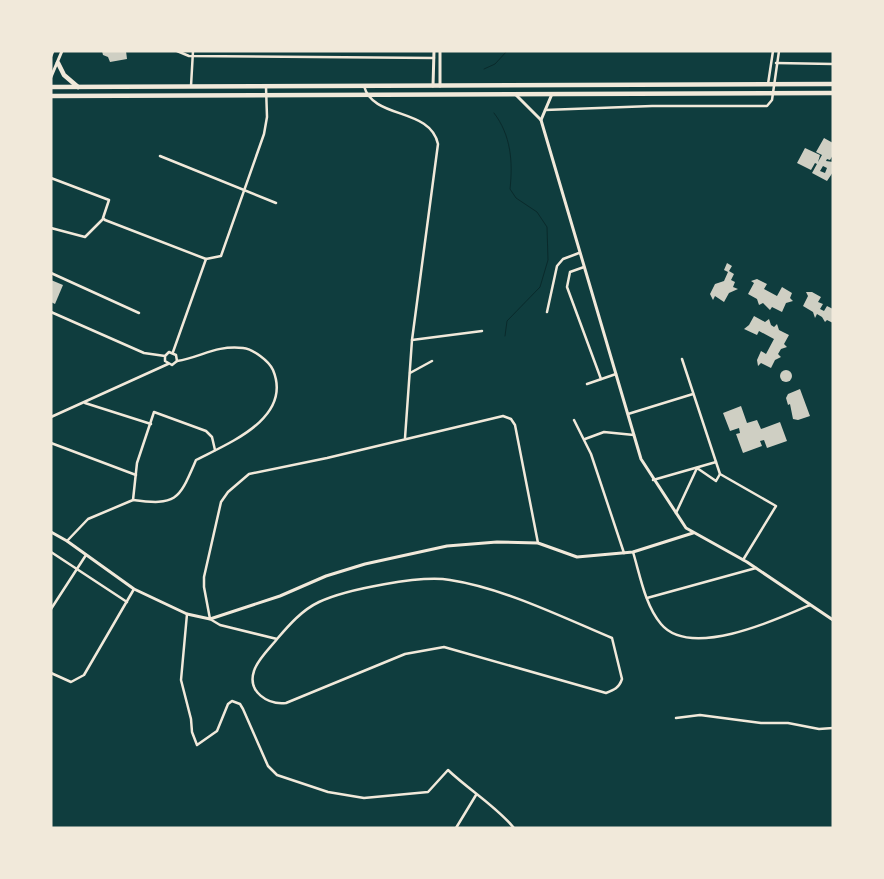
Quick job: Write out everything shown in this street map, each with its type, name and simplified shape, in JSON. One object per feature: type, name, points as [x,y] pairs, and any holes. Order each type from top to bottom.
[{"type":"highway","points":[[58,63],[68,80],[79,88]]},
{"type":"highway","points":[[51,88],[833,84]]},
{"type":"highway","points":[[51,96],[833,93]]},
{"type":"street","points":[[51,56],[53,51]]},
{"type":"street","points":[[52,76],[62,51]]},
{"type":"street","points":[[177,51],[184,55],[192,56],[434,58]]},
{"type":"street","points":[[191,88],[193,51]]},
{"type":"street","points":[[433,86],[434,51]]},
{"type":"street","points":[[440,51],[440,87]]},
{"type":"street","points":[[768,84],[773,51]]},
{"type":"street","points":[[545,110],[652,106],[767,106],[772,100],[779,51]]},
{"type":"street","points":[[776,64],[833,64]]},
{"type":"street","points":[[364,86],[366,94],[374,102],[424,124],[433,132],[438,144],[412,340],[404,438]]},
{"type":"street","points":[[104,219],[206,259],[221,256],[266,126],[266,87]]},
{"type":"street","points":[[515,94],[541,120],[641,459],[653,480],[686,528],[756,568],[833,620]]},
{"type":"street","points":[[541,120],[552,94]]},
{"type":"street","points":[[160,156],[276,203]]},
{"type":"street","points":[[51,178],[109,200],[104,219],[84,237],[51,228]]},
{"type":"street","points":[[547,312],[557,266],[563,259],[579,253]]},
{"type":"street","points":[[173,352],[206,259]]},
{"type":"street","points":[[584,267],[570,272],[567,287],[601,380]]},
{"type":"street","points":[[51,273],[139,313]]},
{"type":"street","points":[[51,312],[144,353],[165,356]]},
{"type":"street","points":[[412,340],[482,331]]},
{"type":"street","points":[[51,417],[168,364],[174,364],[177,361],[216,348],[246,348],[258,354],[272,368],[278,388],[277,399],[272,407],[242,438],[196,460],[184,487],[171,500],[155,503],[132,500],[88,520],[67,541]]},
{"type":"street","points":[[165,356],[169,352],[173,352]]},
{"type":"street","points":[[173,352],[176,355],[177,361]]},
{"type":"street","points":[[165,356],[165,361],[168,364]]},
{"type":"street","points":[[682,359],[720,474],[776,506],[743,560]]},
{"type":"street","points":[[410,373],[432,361]]},
{"type":"street","points":[[588,384],[617,374]]},
{"type":"street","points":[[628,414],[693,394]]},
{"type":"street","points":[[85,403],[150,424]]},
{"type":"street","points":[[132,500],[137,463],[154,412],[206,432],[212,437],[215,450]]},
{"type":"street","points":[[210,618],[204,577],[217,517],[221,502],[242,478],[249,474],[404,438],[503,416],[511,419],[515,425],[538,543]]},
{"type":"street","points":[[574,420],[585,439],[624,553]]},
{"type":"street","points":[[585,439],[604,432],[634,435]]},
{"type":"street","points":[[51,444],[136,475]]},
{"type":"street","points":[[653,480],[716,462]]},
{"type":"street","points":[[697,468],[716,481],[720,474]]},
{"type":"street","points":[[676,513],[697,468]]},
{"type":"street","points":[[51,532],[67,541],[134,589],[187,614],[210,618],[220,625],[277,639]]},
{"type":"street","points":[[210,618],[280,596],[326,576],[365,564],[447,546],[497,542],[538,543],[577,557],[633,552],[693,533]]},
{"type":"street","points":[[51,552],[127,602]]},
{"type":"street","points":[[633,552],[647,598],[654,613],[668,631],[694,639],[712,637],[778,619],[810,605]]},
{"type":"street","points":[[51,609],[86,555]]},
{"type":"street","points":[[647,598],[756,568]]},
{"type":"street","points":[[450,580],[514,599],[612,638],[622,679],[620,685],[606,692],[444,647],[405,654],[286,703],[274,704],[260,695],[253,678],[254,669],[277,639],[298,615],[327,599],[371,586],[450,580]]},
{"type":"street","points":[[51,673],[71,682],[84,675],[134,589]]},
{"type":"street","points":[[187,614],[181,680],[191,719],[192,732],[197,745],[217,731],[228,704],[232,701],[240,704],[243,709],[271,771],[289,780],[328,792],[364,798],[428,792],[448,770],[488,803],[514,828]]},
{"type":"street","points":[[676,718],[700,715],[788,723],[819,729],[833,728]]},
{"type":"street","points":[[456,828],[476,795]]},
{"type":"building","points":[[102,51],[126,51],[127,59],[110,62],[108,57],[103,55]]},
{"type":"building","points":[[824,138],[833,143],[833,155],[830,160],[827,159],[826,161],[833,162],[833,172],[827,181],[812,173],[817,164],[815,163],[811,170],[797,163],[805,148],[820,155],[818,162],[822,155],[816,152]],"holes":[[[823,166],[827,168],[825,173],[820,171]]]},
{"type":"building","points":[[727,263],[732,266],[729,271],[734,274],[731,280],[735,282],[733,287],[738,289],[729,293],[724,302],[715,296],[713,300],[710,294],[715,284],[724,281],[728,272],[724,270]]},
{"type":"building","points":[[757,279],[767,284],[764,289],[777,296],[782,287],[792,293],[790,298],[793,301],[786,303],[782,312],[772,307],[770,310],[763,303],[759,305],[757,299],[748,294],[754,283],[751,281]]},
{"type":"building","points":[[51,280],[63,285],[55,304],[51,302]]},
{"type":"building","points":[[806,292],[812,292],[821,297],[818,302],[823,304],[820,309],[824,311],[827,306],[833,309],[833,323],[827,320],[825,322],[817,314],[815,318],[813,312],[803,306],[808,296]]},
{"type":"building","points":[[754,316],[765,322],[769,319],[771,325],[774,327],[777,324],[779,330],[789,335],[784,344],[787,347],[781,349],[778,354],[781,357],[775,360],[771,368],[761,363],[758,366],[757,360],[761,351],[766,354],[774,339],[759,331],[757,335],[744,329],[749,325]]},
{"type":"building","points":[[784,370],[788,370],[792,376],[788,382],[784,382],[780,378],[780,374]]},
{"type":"building","points":[[800,389],[810,416],[798,420],[793,419],[790,404],[788,405],[786,398],[788,394]]},
{"type":"building","points":[[741,406],[747,423],[757,420],[761,429],[780,422],[787,441],[767,448],[764,440],[760,441],[762,446],[743,453],[736,434],[740,433],[739,428],[730,431],[723,413]]},
{"type":"waterway","points":[[484,69],[495,64],[507,51]]},
{"type":"waterway","points":[[494,113],[500,121],[510,149],[510,189],[516,198],[537,212],[547,227],[548,260],[540,287],[507,321],[505,336]]}]
